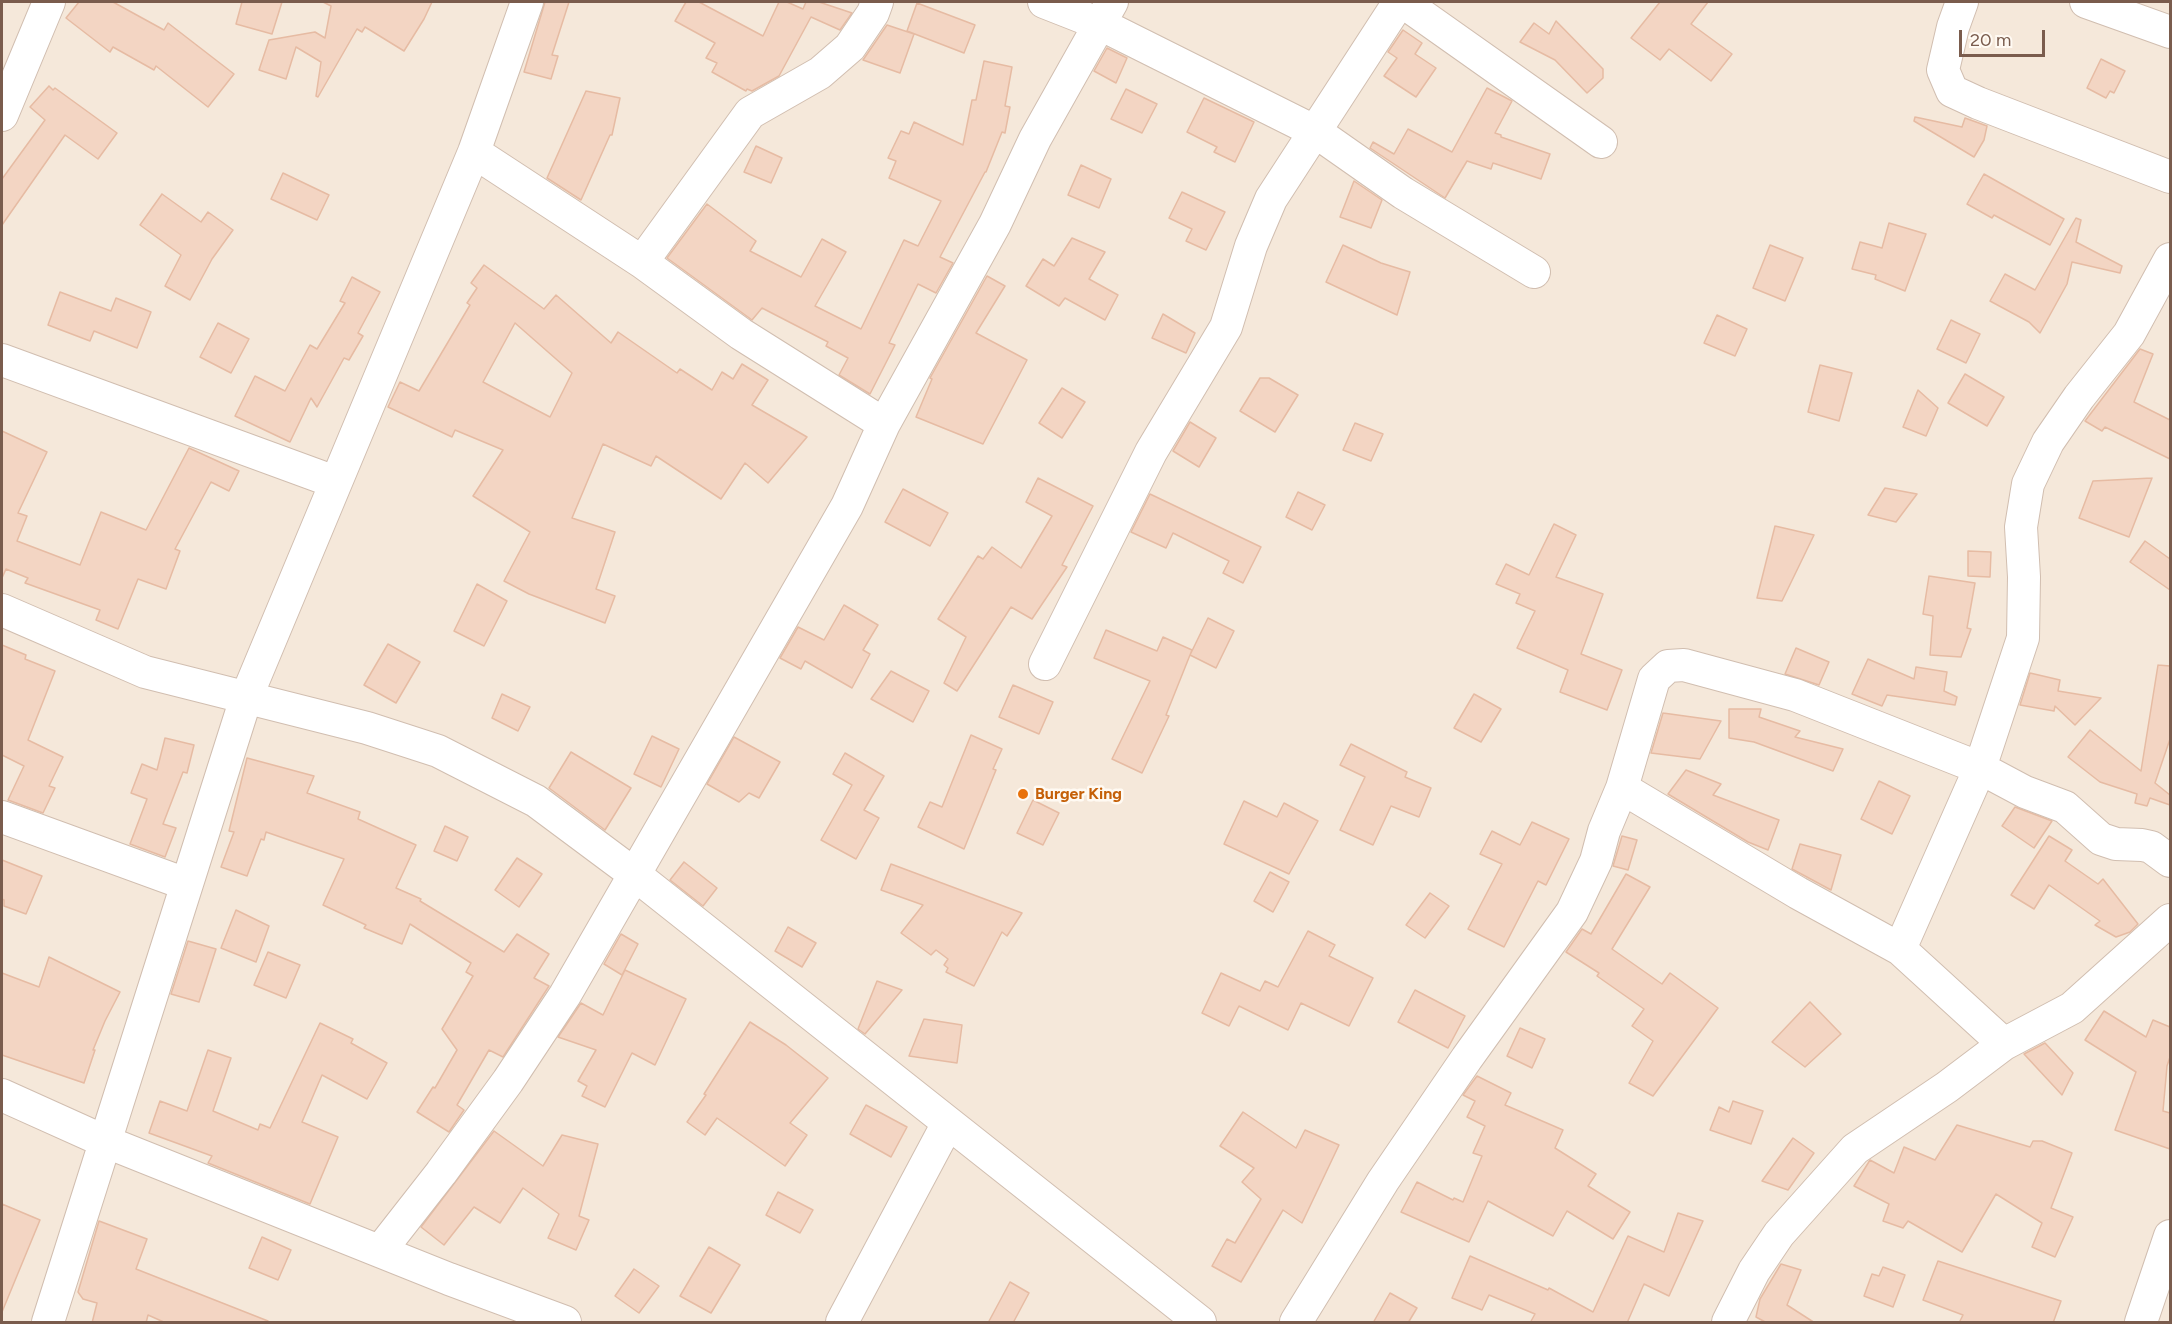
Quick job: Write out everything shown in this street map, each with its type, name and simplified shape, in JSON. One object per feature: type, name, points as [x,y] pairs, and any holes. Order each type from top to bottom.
[{"type":"street","points":[[2,115],[49,2]]},
{"type":"street","points":[[48,1323],[246,698],[474,152],[526,2]]},
{"type":"street","points":[[642,262],[750,113],[820,73],[850,47],[878,2]]},
{"type":"street","points":[[1044,2],[1106,13],[1316,132],[1403,193],[1534,272]]},
{"type":"street","points":[[1962,2],[1953,27],[1944,70],[1952,91],[2170,177]]},
{"type":"street","points":[[2086,2],[2170,32]]},
{"type":"street","points":[[1045,664],[1151,452],[1226,327],[1251,246],[1271,200],[1316,132],[1416,5],[1601,142]]},
{"type":"street","points":[[380,1251],[441,1173],[565,995],[847,506],[884,424],[995,224],[1035,139],[1106,13]]},
{"type":"street","points":[[474,152],[642,262],[741,334],[884,424]]},
{"type":"street","points":[[1900,949],[1980,768],[2023,638],[2024,577],[2021,526],[2028,484],[2048,442],[2079,397],[2129,333],[2170,259]]},
{"type":"street","points":[[2,360],[335,482]]},
{"type":"street","points":[[2,610],[145,672],[367,728],[438,751],[536,801],[634,874],[1200,1323]]},
{"type":"street","points":[[1296,1323],[1389,1171],[1572,912],[1596,861],[1604,831],[1622,788],[1654,679],[1668,666],[1684,665],[1795,695],[1980,768],[2025,792],[2065,807],[2101,839],[2116,844],[2142,844],[2151,847],[2170,861]]},
{"type":"street","points":[[1622,788],[1798,893],[1900,949],[2004,1044]]},
{"type":"street","points":[[2,817],[186,885]]},
{"type":"street","points":[[1728,1323],[1754,1271],[1779,1234],[1855,1149],[1947,1087],[2004,1044],[2072,1008],[2170,920]]},
{"type":"street","points":[[2,1095],[104,1141],[565,1323]]},
{"type":"street","points":[[842,1323],[948,1123]]},
{"type":"street","points":[[2141,1323],[2170,1236]]},
{"type":"shaded area","points":[[2,2],[2170,2],[2170,1322],[2,1322]]},
{"type":"building","points":[[79,2],[113,2],[164,30],[168,23],[234,74],[208,107],[156,66],[154,70],[113,47],[110,52],[66,18]]},
{"type":"building","points":[[242,2],[282,2],[272,34],[236,24]]},
{"type":"building","points":[[323,2],[432,2],[404,51],[365,27],[362,32],[357,29],[318,97],[316,96],[321,62],[296,47],[286,79],[259,70],[269,40],[315,32],[325,38],[331,6]]},
{"type":"building","points":[[545,2],[569,2],[552,55],[558,56],[551,79],[524,72]]},
{"type":"building","points":[[686,2],[699,2],[763,36],[779,2],[787,2],[803,9],[806,2],[819,2],[852,13],[840,30],[811,17],[779,76],[752,91],[747,89],[746,91],[712,72],[717,63],[706,58],[715,43],[675,21]]},
{"type":"building","points":[[1660,2],[1708,2],[1691,24],[1732,54],[1711,81],[1669,49],[1660,60],[1631,38]]},
{"type":"building","points":[[917,3],[975,25],[964,53],[907,31]]},
{"type":"building","points":[[1556,21],[1603,69],[1603,78],[1587,93],[1555,60],[1520,42],[1534,23],[1549,34]]},
{"type":"building","points":[[887,25],[914,34],[900,73],[863,60]]},
{"type":"building","points":[[1403,30],[1422,43],[1415,54],[1436,68],[1416,97],[1384,76],[1397,58],[1388,52]]},
{"type":"building","points":[[1107,48],[1127,58],[1116,83],[1094,71]]},
{"type":"building","points":[[2101,59],[2125,71],[2114,93],[2110,91],[2106,98],[2087,88]]},
{"type":"building","points":[[984,61],[1012,67],[1005,106],[1010,107],[1005,133],[1002,132],[986,172],[940,257],[953,263],[936,293],[918,284],[889,343],[895,345],[870,394],[839,375],[848,358],[826,346],[828,342],[762,308],[752,320],[667,258],[707,204],[756,241],[750,251],[801,277],[822,239],[846,252],[815,306],[861,329],[904,240],[918,246],[941,201],[889,178],[896,161],[888,158],[901,131],[909,134],[914,122],[963,145],[972,100],[976,100]]},
{"type":"building","points":[[49,86],[117,133],[98,159],[65,135],[2,225],[2,179],[45,120],[30,107]]},
{"type":"building","points":[[1487,88],[1512,101],[1495,133],[1550,154],[1541,179],[1493,163],[1491,169],[1467,161],[1445,198],[1370,148],[1373,142],[1394,154],[1408,129],[1452,152]]},
{"type":"building","points":[[1126,89],[1157,104],[1142,133],[1111,119]]},
{"type":"building","points":[[586,91],[620,98],[612,135],[610,135],[581,200],[547,178]]},
{"type":"building","points":[[1204,98],[1254,122],[1235,162],[1214,152],[1217,147],[1187,132]]},
{"type":"building","points":[[1915,117],[1962,127],[1965,118],[1987,126],[1984,140],[1974,157],[1914,121]]},
{"type":"building","points":[[756,146],[782,158],[771,183],[744,172]]},
{"type":"building","points":[[1081,165],[1111,179],[1099,208],[1068,195]]},
{"type":"building","points":[[283,173],[329,195],[317,220],[271,199]]},
{"type":"building","points":[[1984,174],[2064,219],[2050,245],[1994,215],[1992,218],[1967,204]]},
{"type":"building","points":[[1354,181],[1382,200],[1371,228],[1340,217]]},
{"type":"building","points":[[1182,192],[1225,212],[1206,250],[1186,241],[1192,229],[1169,218]]},
{"type":"building","points":[[162,194],[201,222],[208,212],[233,230],[212,259],[190,300],[165,286],[181,255],[140,225]]},
{"type":"building","points":[[2076,218],[2081,220],[2076,242],[2122,266],[2120,273],[2072,262],[2067,284],[2040,333],[2029,322],[1990,301],[2005,274],[2035,290]]},
{"type":"building","points":[[1889,223],[1926,234],[1905,291],[1875,279],[1876,275],[1852,269],[1860,242],[1882,248]]},
{"type":"building","points":[[1072,238],[1105,252],[1089,279],[1118,295],[1105,320],[1065,298],[1059,306],[1026,286],[1043,259],[1054,266]]},
{"type":"building","points":[[1343,245],[1381,263],[1410,272],[1397,315],[1326,282]]},
{"type":"building","points":[[1770,245],[1803,258],[1785,301],[1753,288]]},
{"type":"building","points":[[484,265],[544,309],[556,295],[611,343],[618,332],[677,373],[680,369],[712,390],[722,372],[733,379],[742,364],[768,380],[752,405],[807,437],[768,483],[745,463],[721,499],[656,456],[651,466],[603,444],[572,518],[615,532],[596,589],[615,596],[605,623],[529,594],[504,581],[530,532],[473,496],[503,450],[455,430],[452,437],[388,407],[400,382],[419,391],[470,305],[467,303],[477,288],[471,283]],"holes":[[[515,323],[572,373],[550,417],[483,382]]]},
{"type":"building","points":[[987,276],[1005,286],[976,333],[1027,360],[983,444],[916,417],[932,379],[930,378]]},
{"type":"building","points":[[352,277],[380,292],[358,333],[363,336],[349,360],[344,358],[317,407],[311,398],[290,442],[235,416],[255,376],[285,391],[310,345],[317,349],[345,303],[340,301]]},
{"type":"building","points":[[60,292],[111,311],[116,298],[151,312],[137,348],[94,331],[90,341],[48,325]]},
{"type":"building","points":[[1163,314],[1195,333],[1186,353],[1152,338]]},
{"type":"building","points":[[1717,315],[1747,329],[1735,356],[1704,343]]},
{"type":"building","points":[[1951,320],[1980,334],[1966,363],[1937,349]]},
{"type":"building","points":[[218,323],[249,339],[231,373],[200,357]]},
{"type":"building","points":[[2140,349],[2153,354],[2134,402],[2170,420],[2170,459],[2105,427],[2102,431],[2085,421]]},
{"type":"building","points":[[1820,365],[1852,373],[1839,421],[1808,412]]},
{"type":"building","points":[[1965,374],[2004,397],[1987,426],[1948,403]]},
{"type":"building","points":[[1260,378],[1269,378],[1298,395],[1275,432],[1240,411]]},
{"type":"building","points":[[1062,388],[1085,402],[1062,438],[1039,423]]},
{"type":"building","points":[[1918,390],[1938,408],[1926,436],[1903,427]]},
{"type":"building","points":[[1190,422],[1216,438],[1199,467],[1173,451]]},
{"type":"building","points":[[1355,423],[1383,434],[1371,461],[1343,450]]},
{"type":"building","points":[[2,431],[47,452],[18,513],[27,516],[17,541],[80,565],[101,512],[146,530],[189,448],[239,471],[229,491],[211,482],[175,549],[180,551],[166,589],[138,579],[118,629],[96,620],[100,610],[25,583],[28,578],[6,569],[2,578]]},
{"type":"building","points":[[1038,478],[1093,506],[1062,565],[1067,567],[1032,619],[1011,607],[957,691],[944,683],[966,637],[938,619],[978,556],[983,559],[992,547],[1021,568],[1052,516],[1026,502]]},
{"type":"building","points":[[2152,478],[2129,537],[2079,518],[2093,481]]},
{"type":"building","points":[[1885,488],[1917,494],[1896,522],[1868,515]]},
{"type":"building","points":[[903,489],[948,513],[930,546],[885,522]]},
{"type":"building","points":[[1298,492],[1325,505],[1312,530],[1286,517]]},
{"type":"building","points":[[1150,494],[1261,547],[1243,583],[1223,573],[1229,561],[1173,533],[1166,548],[1131,532]]},
{"type":"building","points":[[1554,524],[1576,535],[1556,577],[1603,594],[1581,654],[1622,670],[1607,710],[1560,692],[1568,670],[1517,648],[1535,611],[1516,603],[1520,594],[1496,584],[1506,564],[1529,575]]},
{"type":"building","points":[[1775,526],[1814,535],[1782,601],[1757,598]]},
{"type":"building","points":[[2145,541],[2170,559],[2170,590],[2130,562]]},
{"type":"building","points":[[1968,551],[1991,552],[1990,577],[1968,576]]},
{"type":"building","points":[[1929,576],[1975,583],[1967,628],[1971,629],[1961,657],[1930,655],[1933,616],[1923,614]]},
{"type":"building","points":[[477,584],[507,601],[484,646],[454,631]]},
{"type":"building","points":[[844,605],[878,625],[863,650],[870,654],[852,688],[805,661],[801,669],[780,658],[798,627],[824,640]]},
{"type":"building","points":[[1208,618],[1234,631],[1216,668],[1190,655]]},
{"type":"building","points":[[1106,630],[1157,651],[1163,637],[1192,650],[1166,715],[1169,716],[1142,773],[1112,759],[1150,681],[1094,658]]},
{"type":"building","points":[[388,644],[420,662],[396,703],[364,685]]},
{"type":"building","points":[[2,645],[26,655],[25,659],[55,671],[28,740],[63,757],[49,786],[55,788],[43,813],[8,800],[24,766],[2,755]]},
{"type":"building","points":[[1796,648],[1829,662],[1819,685],[1785,674]]},
{"type":"building","points":[[1868,659],[1914,679],[1916,667],[1947,672],[1944,691],[1957,697],[1955,705],[1887,695],[1882,706],[1852,694]]},
{"type":"building","points":[[2158,665],[2170,666],[2170,739],[2155,783],[2170,795],[2170,805],[2150,798],[2147,806],[2135,803],[2137,794],[2100,782],[2068,757],[2090,730],[2141,771]]},
{"type":"building","points":[[891,671],[929,691],[913,722],[871,699]]},
{"type":"building","points":[[2030,673],[2060,680],[2058,691],[2101,698],[2075,725],[2055,706],[2054,711],[2020,705]]},
{"type":"building","points":[[1013,685],[1053,702],[1039,734],[999,717]]},
{"type":"building","points":[[502,694],[530,707],[518,731],[492,718]]},
{"type":"building","points":[[1474,694],[1501,709],[1481,742],[1454,728]]},
{"type":"building","points":[[1729,709],[1761,709],[1759,717],[1800,731],[1795,737],[1843,749],[1833,771],[1754,742],[1729,738]]},
{"type":"building","points":[[1663,713],[1721,721],[1700,759],[1651,753]]},
{"type":"building","points":[[971,735],[1002,749],[993,769],[996,770],[964,849],[918,827],[930,802],[942,807]]},
{"type":"building","points":[[652,736],[679,749],[661,787],[634,774]]},
{"type":"building","points":[[734,737],[780,762],[759,798],[749,793],[739,802],[707,784]]},
{"type":"building","points":[[165,738],[194,745],[187,773],[183,772],[163,824],[176,828],[165,857],[130,844],[147,799],[131,793],[142,764],[157,770]]},
{"type":"building","points":[[1351,744],[1407,772],[1405,777],[1431,788],[1419,817],[1391,806],[1373,845],[1340,830],[1365,777],[1340,765]]},
{"type":"building","points":[[571,752],[631,788],[605,830],[549,788]]},
{"type":"building","points":[[845,753],[884,776],[864,810],[879,818],[856,859],[821,840],[852,785],[833,774]]},
{"type":"building","points":[[247,758],[314,776],[307,793],[360,812],[358,819],[416,845],[396,888],[421,899],[420,901],[504,952],[517,934],[549,954],[534,978],[549,986],[503,1057],[489,1050],[457,1105],[464,1110],[449,1132],[417,1112],[433,1087],[435,1088],[457,1050],[442,1029],[473,976],[466,972],[471,963],[410,924],[402,944],[364,928],[366,925],[323,905],[344,859],[266,832],[264,840],[261,839],[247,876],[221,867],[234,832],[229,831]]},
{"type":"building","points":[[1686,770],[1721,784],[1713,795],[1779,820],[1768,850],[1748,842],[1668,794]]},
{"type":"building","points":[[1879,781],[1910,796],[1892,834],[1861,819]]},
{"type":"building","points":[[1033,800],[1059,813],[1043,845],[1017,833]]},
{"type":"building","points":[[1244,801],[1277,817],[1284,803],[1318,821],[1289,874],[1224,844]]},
{"type":"building","points":[[2015,807],[2052,821],[2034,848],[2002,826]]},
{"type":"building","points":[[1532,822],[1569,839],[1546,885],[1538,881],[1504,947],[1468,929],[1502,864],[1480,854],[1492,831],[1520,845]]},
{"type":"building","points":[[445,826],[468,837],[457,861],[434,851]]},
{"type":"building","points":[[1622,836],[1637,840],[1628,870],[1613,866]]},
{"type":"building","points":[[2049,836],[2072,850],[2065,861],[2098,884],[2103,879],[2138,924],[2130,932],[2116,937],[2095,925],[2100,921],[2049,885],[2034,909],[2011,895]]},
{"type":"building","points":[[1800,844],[1841,855],[1831,890],[1792,869]]},
{"type":"building","points":[[517,858],[542,874],[519,907],[495,890]]},
{"type":"building","points":[[2,860],[42,876],[26,914],[4,906]]},
{"type":"building","points":[[684,862],[717,888],[703,906],[670,880]]},
{"type":"building","points":[[891,864],[1022,913],[1007,936],[1002,932],[974,986],[946,972],[948,968],[944,965],[948,959],[936,950],[931,955],[901,933],[923,905],[881,890]]},
{"type":"building","points":[[1270,872],[1289,882],[1273,912],[1254,901]]},
{"type":"building","points":[[1626,874],[1650,887],[1612,949],[1662,984],[1670,973],[1718,1008],[1653,1096],[1629,1083],[1653,1041],[1632,1026],[1644,1009],[1597,976],[1599,973],[1566,952],[1582,929],[1591,934]]},
{"type":"building","points":[[1430,893],[1449,906],[1425,938],[1406,925]]},
{"type":"building","points":[[236,910],[269,926],[256,962],[221,948]]},
{"type":"building","points":[[788,927],[816,943],[802,967],[775,951]]},
{"type":"building","points":[[1308,931],[1335,945],[1329,956],[1373,978],[1349,1026],[1301,1003],[1288,1030],[1239,1006],[1229,1026],[1202,1013],[1221,973],[1260,991],[1265,981],[1278,987]]},
{"type":"building","points":[[621,934],[638,944],[622,975],[604,964]]},
{"type":"building","points":[[188,941],[216,949],[199,1002],[171,994]]},
{"type":"building","points":[[268,952],[300,965],[286,998],[254,985]]},
{"type":"building","points":[[49,957],[120,992],[93,1050],[95,1050],[84,1083],[2,1055],[2,973],[39,987]]},
{"type":"building","points":[[625,970],[686,999],[655,1065],[632,1053],[605,1107],[582,1096],[587,1086],[578,1081],[596,1050],[558,1037],[581,1003],[603,1015]]},
{"type":"building","points":[[877,981],[902,990],[865,1034],[858,1029]]},
{"type":"building","points":[[1415,990],[1465,1016],[1448,1048],[1398,1022]]},
{"type":"building","points":[[1810,1002],[1841,1034],[1805,1067],[1772,1042]]},
{"type":"building","points":[[2104,1011],[2146,1037],[2153,1020],[2170,1027],[2170,1057],[2167,1066],[2163,1111],[2170,1113],[2170,1149],[2115,1130],[2136,1072],[2085,1040]]},
{"type":"building","points":[[924,1019],[962,1025],[957,1063],[909,1056]]},
{"type":"building","points":[[750,1022],[786,1045],[828,1078],[790,1123],[807,1135],[785,1166],[717,1118],[705,1135],[687,1122]]},
{"type":"building","points":[[320,1023],[353,1039],[351,1043],[387,1063],[367,1099],[322,1075],[302,1122],[338,1137],[310,1204],[208,1163],[212,1156],[149,1133],[160,1101],[187,1111],[208,1050],[231,1058],[213,1111],[258,1130],[260,1124],[270,1128]]},
{"type":"building","points":[[1520,1028],[1545,1039],[1532,1068],[1507,1056]]},
{"type":"building","points":[[2045,1043],[2073,1073],[2062,1095],[2024,1054]]},
{"type":"building","points":[[1477,1076],[1511,1093],[1505,1105],[1563,1130],[1555,1148],[1596,1174],[1588,1186],[1630,1212],[1613,1239],[1567,1211],[1553,1236],[1488,1201],[1469,1242],[1401,1212],[1417,1182],[1453,1200],[1454,1198],[1463,1202],[1482,1156],[1473,1153],[1485,1126],[1467,1117],[1475,1101],[1463,1095]]},
{"type":"building","points":[[1733,1101],[1763,1111],[1751,1144],[1710,1130],[1719,1107],[1729,1112]]},
{"type":"building","points":[[866,1105],[907,1127],[891,1157],[850,1134]]},
{"type":"building","points":[[1243,1112],[1296,1148],[1305,1130],[1339,1145],[1302,1223],[1283,1210],[1241,1282],[1212,1266],[1227,1239],[1235,1243],[1261,1199],[1242,1182],[1254,1168],[1220,1146]]},
{"type":"building","points":[[1957,1125],[2030,1147],[2033,1141],[2042,1141],[2072,1153],[2051,1208],[2073,1217],[2055,1257],[2032,1247],[2042,1223],[1996,1194],[1962,1252],[1908,1221],[1903,1228],[1883,1221],[1889,1204],[1854,1186],[1870,1160],[1894,1173],[1904,1147],[1935,1160]]},
{"type":"building","points":[[494,1131],[543,1166],[562,1135],[598,1144],[579,1216],[589,1220],[576,1250],[548,1238],[559,1214],[523,1188],[500,1223],[474,1207],[444,1245],[421,1227]]},
{"type":"building","points":[[1793,1138],[1814,1153],[1788,1190],[1762,1181]]},
{"type":"building","points":[[778,1192],[813,1210],[800,1233],[766,1215]]},
{"type":"building","points":[[2,1204],[40,1220],[2,1312]]},
{"type":"building","points":[[1678,1213],[1703,1221],[1669,1296],[1644,1284],[1627,1323],[1530,1323],[1535,1314],[1489,1295],[1482,1310],[1452,1298],[1470,1256],[1548,1290],[1549,1288],[1593,1312],[1628,1236],[1664,1252]]},
{"type":"building","points":[[99,1221],[147,1239],[136,1269],[268,1321],[268,1323],[166,1323],[148,1315],[146,1323],[92,1323],[97,1303],[83,1299],[78,1292]]},
{"type":"building","points":[[262,1237],[291,1250],[278,1280],[249,1268]]},
{"type":"building","points":[[709,1247],[740,1265],[711,1313],[680,1296]]},
{"type":"building","points":[[1938,1261],[2061,1301],[2053,1323],[1959,1323],[1963,1315],[1923,1300]]},
{"type":"building","points":[[1781,1264],[1801,1270],[1787,1305],[1815,1323],[1767,1323],[1756,1317],[1760,1299]]},
{"type":"building","points":[[1883,1267],[1905,1275],[1893,1307],[1864,1296],[1872,1274],[1879,1276]]},
{"type":"building","points":[[634,1269],[659,1286],[639,1313],[615,1296]]},
{"type":"building","points":[[1010,1282],[1029,1293],[1013,1323],[988,1323]]},
{"type":"building","points":[[1390,1293],[1417,1308],[1408,1323],[1373,1323]]},
{"type":"place","name":"Burger King","points":[[1023,794]]}]
